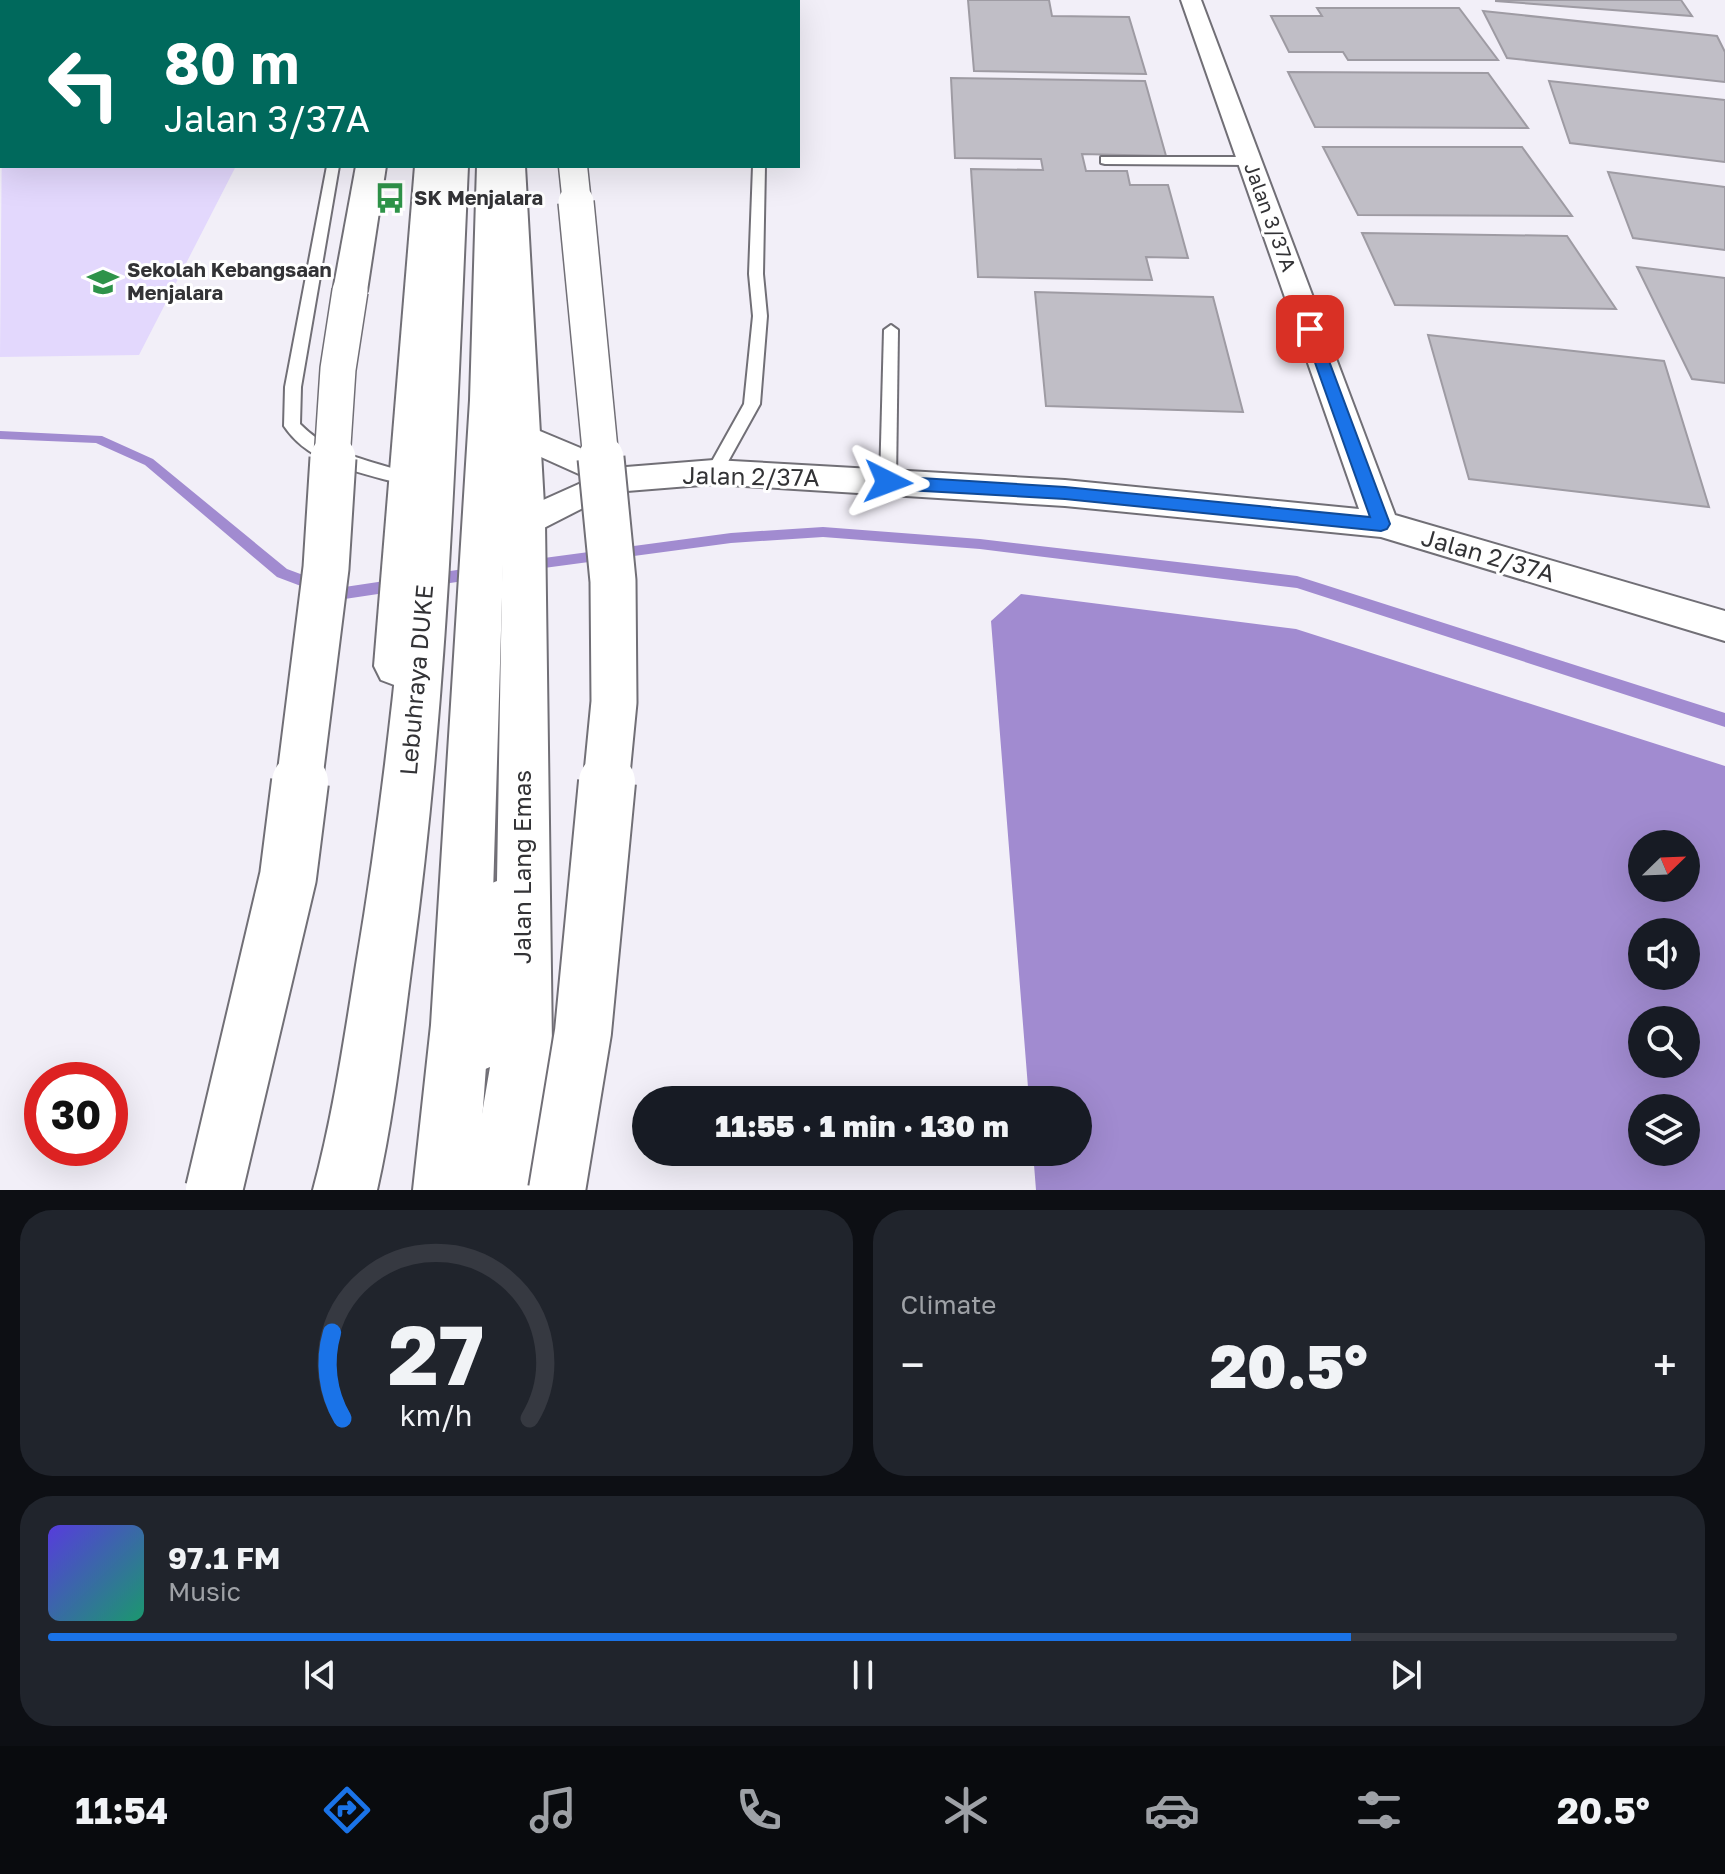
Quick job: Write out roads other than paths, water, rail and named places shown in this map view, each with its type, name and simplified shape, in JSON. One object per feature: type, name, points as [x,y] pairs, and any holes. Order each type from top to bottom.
[{"type":"main road","points":[[214,1190],[288,877],[326,568],[338,369],[371,168]]},
{"type":"main road","points":[[316,1190],[362,979],[394,694],[407,555],[409,480],[430,168]]},
{"type":"main road","name":"Lebuhraya DUKE","points":[[345,1190],[358,1138],[401,854],[426,598],[453,168]]},
{"type":"main road","points":[[445,1190],[462,994],[489,400],[492,168]]},
{"type":"main road","name":"Jalan Lang Emas","points":[[501,1190],[523,1046],[523,436],[510,168]]},
{"type":"main road","points":[[557,1190],[583,1032],[614,702],[613,581],[573,168]]},
{"type":"main road","points":[[460,1190],[471,1149],[523,734]]},
{"type":"street","name":"Jalan 3/37A","points":[[1191,0],[1381,524]]},
{"type":"street","name":"Jalan 2/37A","points":[[523,436],[624,479]]},
{"type":"street","name":"Jalan 2/37A","points":[[524,533],[569,500],[624,479],[714,472],[1065,493],[1381,524],[1725,626]]},
{"type":"lane","points":[[1105,160],[1249,161]]},
{"type":"lane","points":[[333,168],[293,387],[292,426],[306,444],[333,460],[386,470],[409,480]]},
{"type":"lane","points":[[714,472],[752,404],[760,316],[756,274],[759,168]]},
{"type":"lane","points":[[888,482],[891,330]]},
{"type":"waterway","points":[[0,435],[98,439],[149,462],[282,573],[338,594],[398,585]]},
{"type":"waterway","points":[[529,565],[731,538],[823,532],[980,544],[1297,582],[1725,720]]},
{"type":"waterway","points":[[430,580],[477,573]]},
{"type":"place","name":"SK Menjalara","points":[[390,198]]},
{"type":"place","name":"Sekolah Kebangsaan Menjalara","points":[[103,282]]}]
